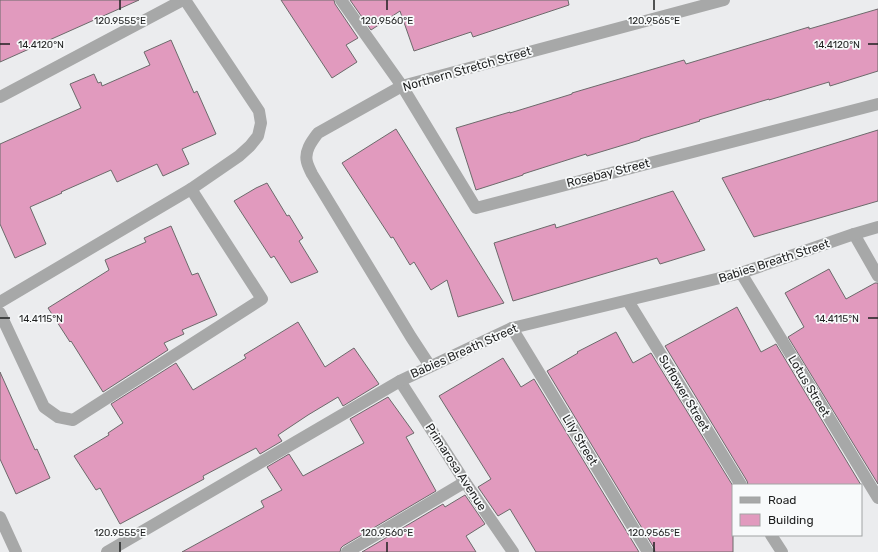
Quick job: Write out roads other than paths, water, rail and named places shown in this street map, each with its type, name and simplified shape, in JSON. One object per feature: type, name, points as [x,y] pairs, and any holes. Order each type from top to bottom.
[{"type":"street","points":[[0,96],[184,0],[259,111],[261,123],[258,136],[250,146],[239,156],[191,189],[0,302]]},
{"type":"street","points":[[342,0],[402,86]]},
{"type":"street","name":"Northern Stretch Street","points":[[430,366],[407,331],[312,174],[307,161],[307,152],[311,142],[318,133],[402,86],[724,0]]},
{"type":"street","name":"Rosebay Street","points":[[402,86],[476,208],[878,104]]},
{"type":"street","points":[[0,313],[44,407],[58,417],[73,420],[262,298],[191,189]]},
{"type":"street","name":"Babies Breath Street","points":[[107,552],[400,381],[512,328],[741,273],[878,227]]},
{"type":"street","points":[[854,234],[878,276]]},
{"type":"street","name":"Lotus Street","points":[[741,273],[878,498]]},
{"type":"street","name":"Suflower Street","points":[[628,301],[740,484]]},
{"type":"street","name":"Lily Street","points":[[512,328],[648,552]]},
{"type":"street","name":"Primarosa Avenue","points":[[400,381],[465,482],[513,552]]},
{"type":"street","points":[[347,552],[465,482]]},
{"type":"street","points":[[0,517],[16,552]]},
{"type":"street","points":[[772,536],[782,552]]}]
